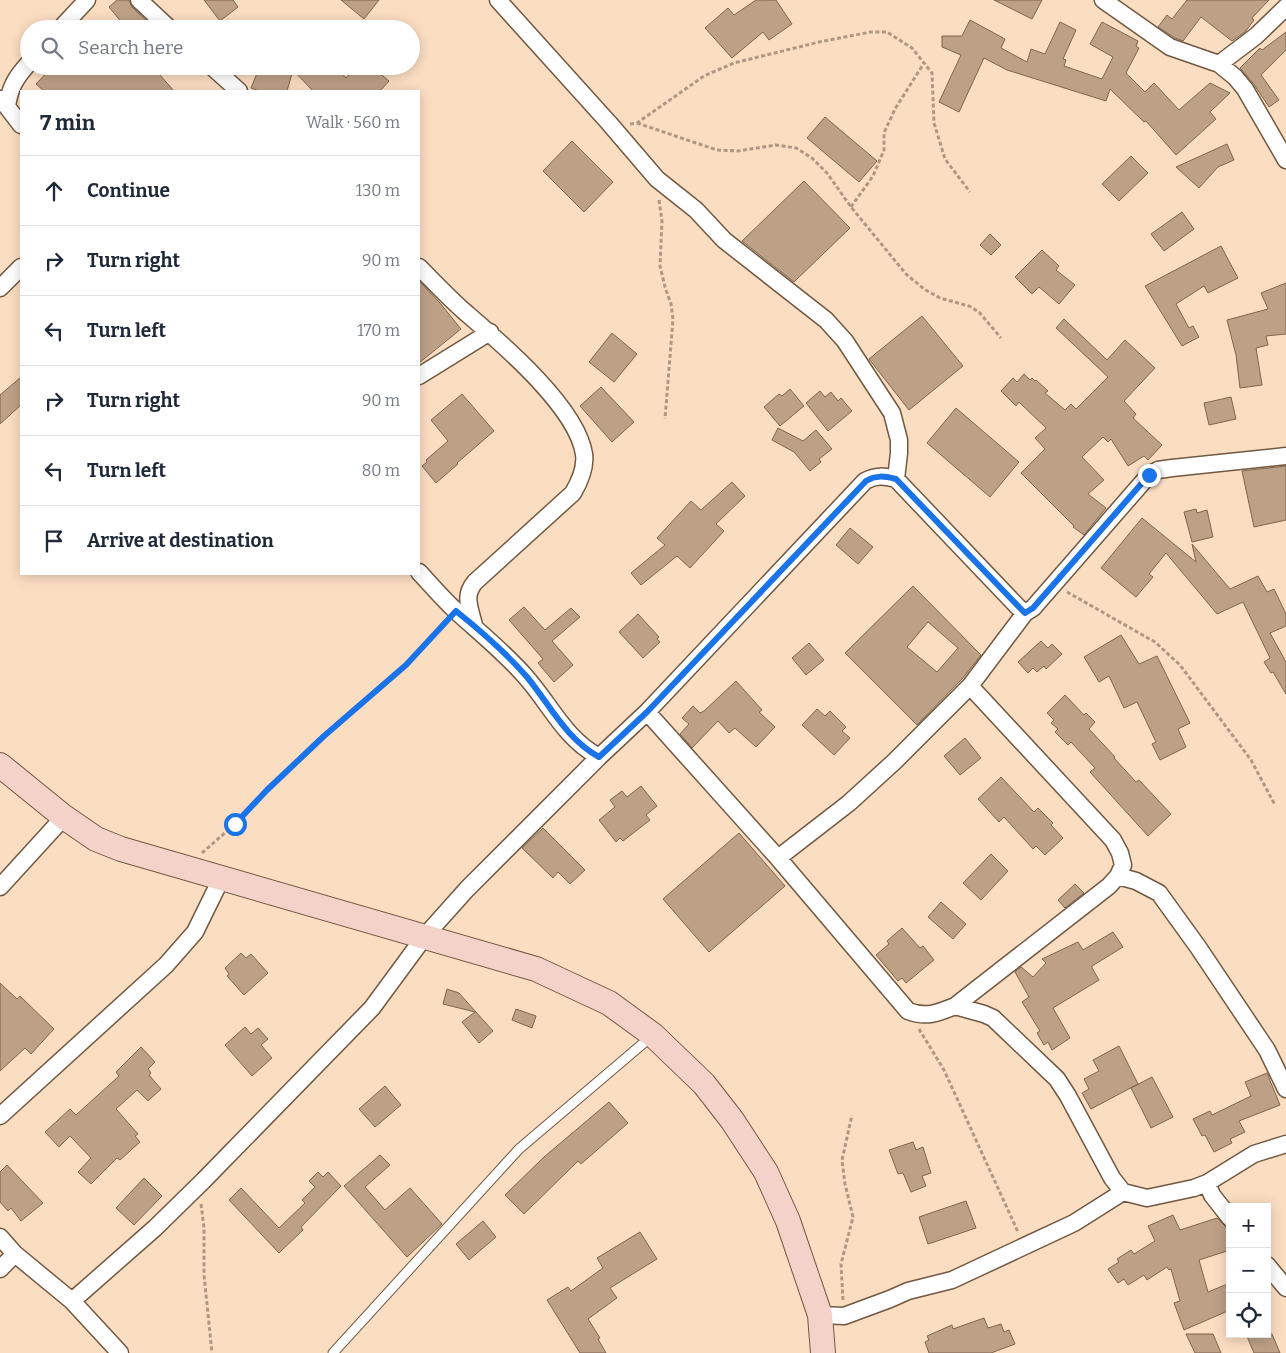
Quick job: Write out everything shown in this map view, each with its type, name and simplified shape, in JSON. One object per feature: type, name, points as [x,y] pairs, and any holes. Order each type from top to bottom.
[{"type":"street","points":[[68,20],[87,0]]},
{"type":"street","points":[[139,0],[160,20]]},
{"type":"street","points":[[498,0],[609,122],[657,179],[696,210],[724,240],[826,320],[844,342],[892,413],[899,440],[896,479]]},
{"type":"street","points":[[1103,0],[1170,47],[1219,64],[1235,77],[1245,89],[1286,160]]},
{"type":"street","points":[[1219,64],[1256,36],[1286,7]]},
{"type":"street","points":[[20,74],[3,102],[20,124]]},
{"type":"street","points":[[221,75],[238,90]]},
{"type":"street","points":[[420,267],[465,312],[490,332],[557,400],[573,426],[584,454],[580,482],[573,493],[468,590],[474,625]]},
{"type":"street","points":[[0,288],[20,268]]},
{"type":"street","points":[[420,375],[490,332]]},
{"type":"street","points":[[778,858],[822,826],[896,761],[970,686],[1025,613],[1033,608],[1140,485],[1154,473],[1172,468],[1286,456]]},
{"type":"street","points":[[72,1302],[155,1228],[203,1181],[372,1008],[425,936],[467,890],[599,757],[647,712],[866,481],[879,476],[896,479],[1025,613]]},
{"type":"street","points":[[420,573],[456,611],[474,625],[526,677],[571,736],[584,749],[599,757]]},
{"type":"street","points":[[647,712],[778,858],[908,1011],[918,1015],[928,1015],[955,1006],[1109,886],[1118,876],[1123,865],[1120,853],[1113,840],[970,686]]},
{"type":"street","points":[[0,765],[64,817],[96,839],[121,849],[536,969],[609,1003],[653,1035],[704,1084],[732,1120],[766,1172],[788,1221],[820,1315],[823,1353]]},
{"type":"street","points":[[0,887],[64,817]]},
{"type":"street","points":[[1118,876],[1136,880],[1159,894],[1198,947],[1267,1050],[1286,1089]]},
{"type":"street","points":[[0,1116],[166,964],[195,932],[221,879]]},
{"type":"street","points":[[955,1006],[993,1018],[1057,1079],[1112,1178],[1123,1192],[1147,1198],[1167,1195],[1207,1184],[1254,1154],[1286,1144]]},
{"type":"street","points":[[1207,1184],[1212,1195],[1226,1213]]},
{"type":"street","points":[[820,1315],[844,1316],[908,1291],[952,1280],[1074,1223],[1123,1192]]},
{"type":"street","points":[[0,1236],[15,1254],[72,1302],[120,1353]]},
{"type":"street","points":[[0,1270],[15,1254]]},
{"type":"street","points":[[1271,1270],[1286,1288]]},
{"type":"lane","points":[[333,1353],[519,1149],[653,1035]]},
{"type":"path","points":[[609,122],[637,123],[704,76],[734,63],[819,42],[871,32],[887,32],[912,48],[932,73],[934,123],[945,159],[970,192]]},
{"type":"path","points":[[851,207],[873,176],[884,150],[884,133],[895,109],[924,63]]},
{"type":"path","points":[[637,123],[717,150],[738,151],[776,145],[796,148],[812,158],[827,172],[851,207],[906,274],[924,289],[940,298],[961,303],[980,312],[986,322],[1001,338]]},
{"type":"path","points":[[657,179],[662,221],[660,266],[664,287],[672,304],[673,319],[665,419]]},
{"type":"path","points":[[1053,584],[1155,642],[1180,665],[1251,760],[1275,805]]},
{"type":"path","points":[[185,869],[235,824],[267,790],[324,736],[406,665],[456,611]]},
{"type":"path","points":[[908,1011],[944,1070],[1024,1246]]},
{"type":"path","points":[[844,1316],[841,1264],[853,1217],[845,1184],[842,1160],[852,1115]]},
{"type":"path","points":[[203,1181],[201,1208],[204,1228],[204,1275],[212,1353]]},
{"type":"building","points":[[117,0],[129,0],[132,7],[146,20],[120,20],[109,7]]},
{"type":"building","points":[[204,0],[233,0],[238,7],[219,20]]},
{"type":"building","points":[[341,0],[379,0],[364,19]]},
{"type":"building","points":[[756,0],[776,0],[792,24],[769,40],[763,32],[732,58],[705,28],[728,8],[734,15]]},
{"type":"building","points":[[994,0],[1042,0],[1032,19]]},
{"type":"building","points":[[1187,0],[1269,0],[1252,18],[1254,20],[1245,32],[1232,41],[1201,17],[1183,41],[1158,27],[1167,15],[1172,19]]},
{"type":"building","points":[[970,20],[1005,39],[1001,48],[1027,62],[1031,49],[1045,54],[1060,22],[1076,30],[1063,59],[1066,60],[1064,66],[1102,79],[1113,57],[1090,44],[1102,22],[1138,41],[1136,46],[1139,48],[1126,73],[1145,92],[1154,83],[1179,110],[1210,83],[1230,93],[1210,112],[1216,119],[1176,155],[1146,121],[1144,122],[1110,89],[1106,101],[1007,70],[984,58],[959,112],[939,102],[961,55],[942,47],[942,36],[962,36]]},
{"type":"building","points":[[1286,32],[1286,50],[1261,75],[1279,100],[1269,107],[1240,68],[1260,48],[1262,50]]},
{"type":"building","points":[[44,75],[160,75],[173,90],[43,90],[36,84]]},
{"type":"building","points":[[256,75],[292,75],[287,90],[256,90],[251,88]]},
{"type":"building","points":[[298,75],[343,75],[346,78],[348,75],[382,75],[389,81],[381,90],[312,90]]},
{"type":"building","points":[[825,117],[877,161],[859,182],[807,138]]},
{"type":"building","points":[[572,141],[613,182],[584,212],[543,171]]},
{"type":"building","points":[[1227,144],[1234,160],[1218,167],[1199,188],[1176,167]]},
{"type":"building","points":[[1131,156],[1148,173],[1119,201],[1102,184]]},
{"type":"building","points":[[804,181],[850,228],[794,282],[742,241]]},
{"type":"building","points":[[1182,212],[1194,229],[1164,251],[1151,234]]},
{"type":"building","points":[[990,234],[1001,245],[991,255],[980,245]]},
{"type":"building","points":[[1221,246],[1238,278],[1208,293],[1204,286],[1176,304],[1189,328],[1193,326],[1199,337],[1182,346],[1145,286]]},
{"type":"building","points":[[1042,250],[1059,266],[1056,270],[1075,285],[1059,304],[1039,287],[1032,294],[1015,277]]},
{"type":"building","points":[[420,282],[440,303],[461,329],[420,362]]},
{"type":"building","points":[[1286,283],[1286,334],[1266,336],[1268,345],[1256,348],[1262,385],[1240,388],[1236,355],[1227,320],[1268,309],[1261,293]]},
{"type":"building","points":[[922,316],[963,366],[909,410],[869,359]]},
{"type":"building","points":[[1064,319],[1107,360],[1125,340],[1155,368],[1124,401],[1136,414],[1133,418],[1162,445],[1148,460],[1144,456],[1128,466],[1111,439],[1108,442],[1103,437],[1082,457],[1104,480],[1088,494],[1106,508],[1084,535],[1073,527],[1021,473],[1045,449],[1035,438],[1046,428],[1019,402],[1016,406],[1001,391],[1013,378],[1017,382],[1024,374],[1030,380],[1032,378],[1036,380],[1048,391],[1045,393],[1065,410],[1071,404],[1076,409],[1108,377],[1056,328]]},
{"type":"building","points":[[612,333],[637,354],[614,382],[589,362]]},
{"type":"building","points":[[20,378],[20,406],[0,424],[0,395]]},
{"type":"building","points":[[601,387],[634,422],[612,442],[580,406]]},
{"type":"building","points":[[790,389],[804,406],[780,426],[764,407],[779,394],[782,396]]},
{"type":"building","points":[[820,391],[825,397],[831,392],[838,401],[841,398],[852,411],[828,431],[806,403]]},
{"type":"building","points":[[462,394],[494,431],[436,483],[422,466],[427,462],[426,460],[448,441],[431,420]]},
{"type":"building","points":[[1231,397],[1236,419],[1209,425],[1204,403]]},
{"type":"building","points":[[956,408],[1019,462],[990,497],[927,443]]},
{"type":"building","points":[[778,428],[803,441],[816,430],[832,449],[819,459],[821,462],[810,471],[794,452],[772,440]]},
{"type":"building","points":[[1286,466],[1286,520],[1254,527],[1242,471]]},
{"type":"building","points":[[732,482],[745,496],[716,524],[724,531],[690,568],[677,556],[641,585],[631,573],[665,545],[657,538],[691,501],[701,510]]},
{"type":"building","points":[[1196,509],[1197,513],[1207,510],[1213,537],[1192,542],[1184,512]]},
{"type":"building","points":[[1142,518],[1196,562],[1192,544],[1230,589],[1258,576],[1267,592],[1274,589],[1286,614],[1286,626],[1270,633],[1286,662],[1286,694],[1273,672],[1271,673],[1264,662],[1270,658],[1243,602],[1217,614],[1166,553],[1149,574],[1153,577],[1136,597],[1101,568]]},
{"type":"building","points":[[850,528],[873,547],[858,564],[836,545]]},
{"type":"building","points":[[913,586],[981,655],[962,679],[917,725],[845,653]],"holes":[[[928,622],[958,648],[937,672],[907,647]]]},
{"type":"building","points":[[524,607],[545,630],[571,608],[580,617],[552,641],[573,665],[554,682],[538,663],[543,659],[509,620]]},
{"type":"building","points":[[638,614],[659,637],[657,639],[660,642],[643,658],[619,632]]},
{"type":"building","points":[[1121,635],[1139,664],[1157,656],[1190,723],[1178,729],[1186,747],[1160,760],[1152,744],[1156,742],[1137,702],[1124,708],[1109,676],[1099,682],[1084,657]]},
{"type":"building","points":[[1041,641],[1048,648],[1052,644],[1062,654],[1046,669],[1044,666],[1037,672],[1033,668],[1028,673],[1018,662]]},
{"type":"building","points":[[809,643],[824,660],[806,675],[792,658]]},
{"type":"building","points":[[736,681],[762,710],[759,712],[775,727],[756,747],[735,728],[729,733],[718,721],[692,748],[680,734],[689,724],[682,718],[693,706],[700,713],[704,711]]},
{"type":"building","points":[[1065,695],[1084,715],[1086,713],[1095,722],[1089,729],[1114,758],[1136,782],[1139,780],[1171,814],[1148,836],[1090,772],[1095,768],[1071,742],[1068,745],[1055,732],[1058,729],[1051,723],[1054,720],[1047,713]]},
{"type":"building","points":[[817,709],[825,716],[830,711],[846,727],[842,731],[850,738],[834,755],[802,725]]},
{"type":"building","points":[[965,738],[981,758],[960,775],[944,756]]},
{"type":"building","points":[[1001,777],[1034,812],[1038,808],[1053,823],[1051,825],[1063,838],[1045,855],[1036,846],[1033,849],[1004,817],[999,822],[978,799]]},
{"type":"building","points":[[641,786],[657,806],[646,815],[650,820],[623,841],[620,838],[616,842],[599,820],[615,807],[610,800],[622,791],[627,797]]},
{"type":"building","points":[[543,828],[585,870],[570,884],[558,872],[553,878],[522,848]]},
{"type":"building","points":[[739,833],[785,886],[709,952],[663,899]]},
{"type":"building","points":[[991,854],[1008,871],[981,900],[963,883]]},
{"type":"building","points":[[1075,884],[1084,893],[1065,908],[1058,900]]},
{"type":"building","points":[[941,902],[966,924],[953,939],[928,917]]},
{"type":"building","points":[[902,928],[920,948],[923,946],[934,960],[906,983],[902,978],[898,981],[876,955],[889,944],[887,941]]},
{"type":"building","points":[[1113,932],[1123,947],[1092,966],[1099,980],[1053,1008],[1070,1038],[1052,1050],[1048,1042],[1044,1045],[1037,1033],[1040,1031],[1022,1002],[1029,997],[1015,972],[1021,967],[1033,977],[1046,963],[1042,959],[1078,942],[1083,950]]},
{"type":"building","points":[[241,953],[246,958],[251,954],[268,973],[244,995],[227,976],[229,974],[225,968]]},
{"type":"building","points":[[0,983],[17,999],[20,996],[54,1029],[31,1054],[25,1048],[0,1071]]},
{"type":"building","points":[[447,989],[459,993],[493,1031],[479,1043],[462,1022],[475,1012],[443,1004]]},
{"type":"building","points":[[516,1009],[536,1016],[532,1028],[512,1020]]},
{"type":"building","points":[[245,1027],[251,1034],[258,1028],[268,1039],[261,1045],[272,1058],[252,1076],[225,1045]]},
{"type":"building","points":[[1119,1046],[1138,1084],[1091,1109],[1082,1093],[1089,1089],[1084,1079],[1099,1071],[1093,1060]]},
{"type":"building","points":[[141,1047],[155,1062],[148,1069],[151,1073],[149,1075],[161,1089],[148,1101],[137,1090],[116,1109],[138,1134],[135,1136],[140,1142],[120,1160],[117,1158],[91,1184],[78,1172],[91,1158],[70,1136],[59,1147],[45,1132],[70,1109],[76,1115],[119,1076],[116,1072]]},
{"type":"building","points":[[1267,1073],[1280,1105],[1239,1121],[1245,1132],[1230,1139],[1232,1143],[1214,1152],[1205,1135],[1202,1136],[1193,1119],[1210,1111],[1212,1115],[1251,1096],[1245,1082]]},
{"type":"building","points":[[1152,1077],[1173,1117],[1151,1128],[1131,1088]]},
{"type":"building","points":[[385,1086],[401,1105],[375,1127],[359,1109]]},
{"type":"building","points":[[609,1102],[628,1123],[581,1164],[578,1161],[524,1214],[505,1195],[544,1157]]},
{"type":"building","points":[[913,1142],[916,1150],[923,1147],[931,1173],[922,1176],[926,1186],[911,1192],[903,1173],[898,1174],[889,1150]]},
{"type":"building","points":[[380,1155],[390,1165],[365,1187],[385,1210],[410,1188],[442,1224],[407,1257],[344,1186]]},
{"type":"building","points":[[7,1165],[43,1203],[21,1221],[11,1208],[8,1211],[0,1202],[0,1172]]},
{"type":"building","points":[[318,1172],[323,1177],[328,1172],[341,1186],[301,1227],[303,1230],[279,1253],[229,1200],[241,1188],[279,1228],[305,1203],[302,1200],[315,1187],[309,1181]]},
{"type":"building","points":[[144,1178],[162,1196],[134,1225],[116,1208]]},
{"type":"building","points":[[966,1201],[976,1228],[928,1244],[919,1217]]},
{"type":"building","points":[[1173,1215],[1180,1230],[1217,1218],[1226,1227],[1226,1251],[1199,1260],[1208,1292],[1226,1285],[1226,1312],[1184,1330],[1174,1303],[1180,1301],[1171,1269],[1169,1270],[1167,1267],[1147,1280],[1144,1275],[1128,1285],[1124,1279],[1118,1283],[1108,1269],[1119,1262],[1117,1259],[1131,1250],[1134,1254],[1155,1241],[1148,1226]]},
{"type":"building","points":[[483,1221],[496,1237],[469,1260],[456,1244]]},
{"type":"building","points":[[640,1232],[657,1259],[610,1288],[617,1298],[588,1319],[600,1338],[598,1339],[606,1353],[580,1353],[547,1300],[568,1287],[571,1291],[603,1268],[597,1258]]},
{"type":"building","points":[[984,1318],[988,1328],[1001,1324],[1004,1332],[1009,1330],[1015,1344],[991,1353],[929,1353],[925,1342],[929,1340],[927,1336],[952,1325],[953,1329]]},
{"type":"building","points":[[1186,1334],[1213,1334],[1221,1353],[1195,1353]]},
{"type":"building","points":[[1272,1334],[1280,1353],[1254,1353],[1248,1338],[1271,1338]]},
{"type":"route","points":[[235,824],[267,790],[324,736],[406,665],[456,611],[474,625],[526,677],[571,736],[584,749],[599,757],[647,712],[866,481],[873,477],[879,476],[896,479],[1025,613],[1033,608],[1149,475]]}]
